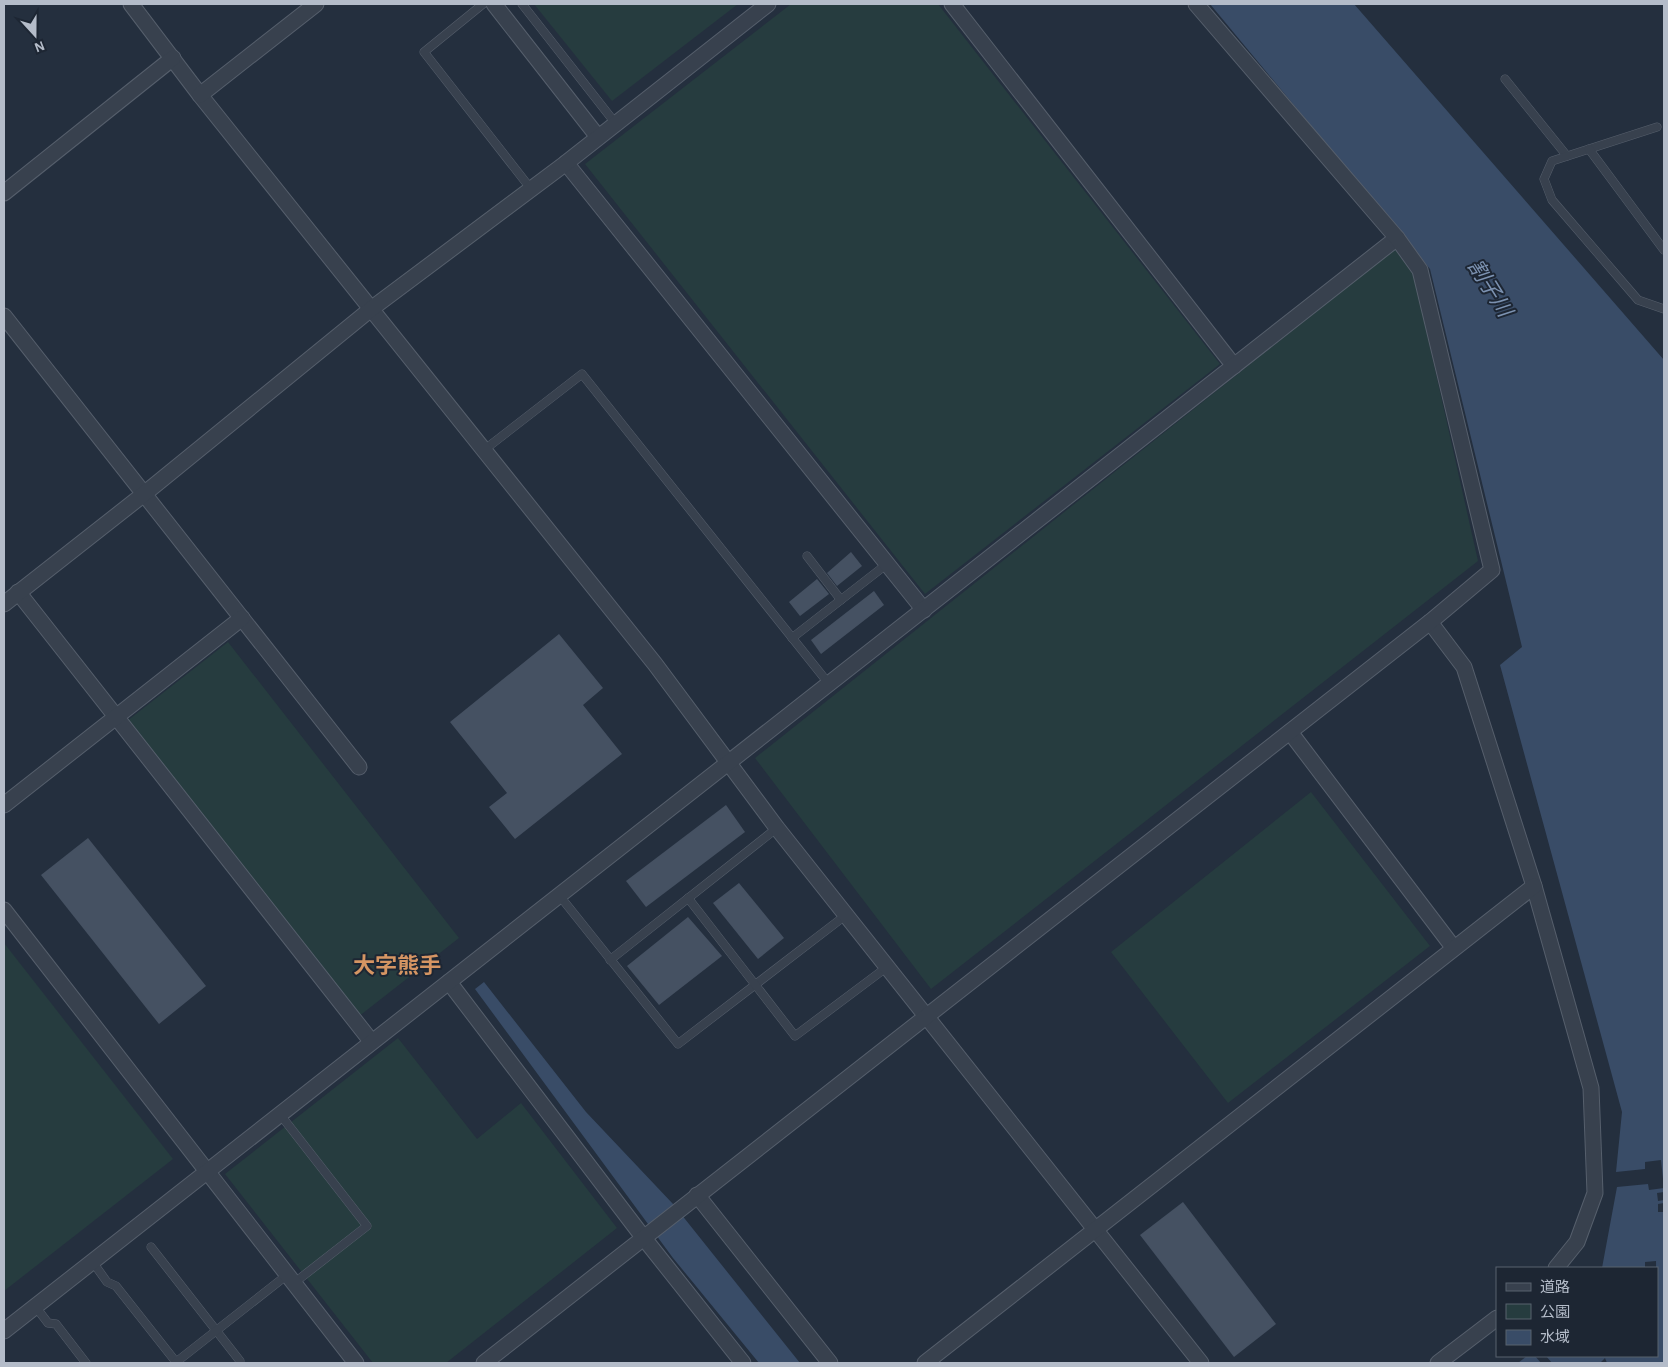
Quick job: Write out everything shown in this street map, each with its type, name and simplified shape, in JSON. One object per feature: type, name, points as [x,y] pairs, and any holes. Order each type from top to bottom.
[{"type":"street","points":[[131,4],[200,95],[655,664],[777,828],[1093,1230],[1201,1363]]},
{"type":"street","points":[[200,95],[316,4]]},
{"type":"street","points":[[494,4],[598,137]]},
{"type":"street","points":[[4,604],[144,494],[371,309],[616,124],[768,4]]},
{"type":"street","points":[[952,4],[1234,366]]},
{"type":"street","points":[[484,1363],[1430,622],[1492,570],[1420,270],[1397,238],[1196,4]]},
{"type":"street","points":[[4,193],[173,58]]},
{"type":"street","points":[[566,162],[924,610]]},
{"type":"street","points":[[4,1331],[206,1170],[729,763],[1397,238]]},
{"type":"street","points":[[4,316],[358,767]]},
{"type":"street","points":[[18,592],[371,1042]]},
{"type":"street","points":[[4,805],[242,618]]},
{"type":"street","points":[[1430,622],[1464,666],[1534,886],[1591,1088],[1595,1193],[1577,1242],[1557,1267]]},
{"type":"street","points":[[1290,732],[1453,947]]},
{"type":"street","points":[[925,1363],[1453,947],[1534,886]]},
{"type":"street","points":[[4,910],[356,1363]]},
{"type":"street","points":[[449,982],[743,1363]]},
{"type":"street","points":[[697,1195],[830,1363]]},
{"type":"street","points":[[1438,1363],[1496,1319]]},
{"type":"lane","points":[[483,4],[424,52],[531,189]]},
{"type":"lane","points":[[522,4],[616,124]]},
{"type":"lane","points":[[1505,79],[1567,156]]},
{"type":"lane","points":[[1657,127],[1552,161],[1544,178],[1552,200],[1638,300],[1664,310]]},
{"type":"lane","points":[[1589,149],[1664,250]]},
{"type":"lane","points":[[484,450],[582,374],[829,684]]},
{"type":"lane","points":[[807,556],[841,600]]},
{"type":"lane","points":[[792,638],[887,564]]},
{"type":"lane","points":[[610,960],[777,828]]},
{"type":"lane","points":[[559,895],[678,1044],[846,915]]},
{"type":"lane","points":[[688,898],[795,1036],[887,966]]},
{"type":"lane","points":[[92,1261],[107,1282],[116,1286],[176,1363],[217,1330],[367,1226],[278,1114]]},
{"type":"lane","points":[[152,1247],[240,1361]]},
{"type":"lane","points":[[35,1306],[48,1323],[56,1324],[86,1363]]},
{"type":"green space","points":[[534,4],[738,4],[612,101]]},
{"type":"green space","points":[[791,4],[938,4],[1220,364],[925,594],[585,164]]},
{"type":"green space","points":[[1395,249],[1414,276],[1478,561],[931,989],[755,758]]},
{"type":"green space","points":[[228,642],[459,938],[358,1017],[127,721]]},
{"type":"green space","points":[[1311,792],[1430,946],[1228,1103],[1111,952]]},
{"type":"green space","points":[[4,943],[173,1159],[4,1291]]},
{"type":"green space","points":[[398,1038],[477,1139],[521,1103],[617,1228],[446,1363],[373,1363],[225,1174]]},
{"type":"water","name":"割子川","points":[[1210,4],[1354,4],[1664,360],[1664,1188],[1661,1160],[1645,1162],[1645,1169],[1616,1172],[1622,1112],[1500,665],[1522,647],[1430,269]]},
{"type":"water","points":[[484,982],[586,1112],[673,1204],[800,1363],[759,1363],[673,1258],[475,989]]},
{"type":"water","points":[[1648,1184],[1649,1190],[1664,1188],[1664,1192],[1657,1193],[1658,1201],[1664,1200],[1664,1203],[1658,1204],[1658,1212],[1664,1212],[1664,1363],[1607,1363],[1605,1358],[1600,1363],[1552,1363],[1547,1357],[1658,1357],[1658,1267],[1656,1267],[1656,1261],[1645,1262],[1645,1267],[1602,1267],[1617,1187]]},
{"type":"water","points":[[1526,1357],[1536,1357],[1541,1363],[1518,1363]]},
{"type":"building","points":[[851,552],[862,566],[837,586],[827,573]]},
{"type":"building","points":[[817,579],[829,594],[800,616],[789,602]]},
{"type":"building","points":[[874,591],[884,605],[821,654],[811,640]]},
{"type":"building","points":[[559,634],[603,688],[583,705],[622,754],[515,839],[489,807],[507,793],[450,722]]},
{"type":"building","points":[[726,805],[745,832],[646,907],[626,881]]},
{"type":"building","points":[[88,838],[206,986],[159,1024],[41,875]]},
{"type":"building","points":[[739,883],[784,938],[758,959],[713,903]]},
{"type":"building","points":[[688,917],[722,956],[659,1005],[627,966]]},
{"type":"building","points":[[1183,1202],[1276,1324],[1234,1357],[1140,1235]]},
{"type":"district","name":"大字熊手","points":[[397,965]]}]
